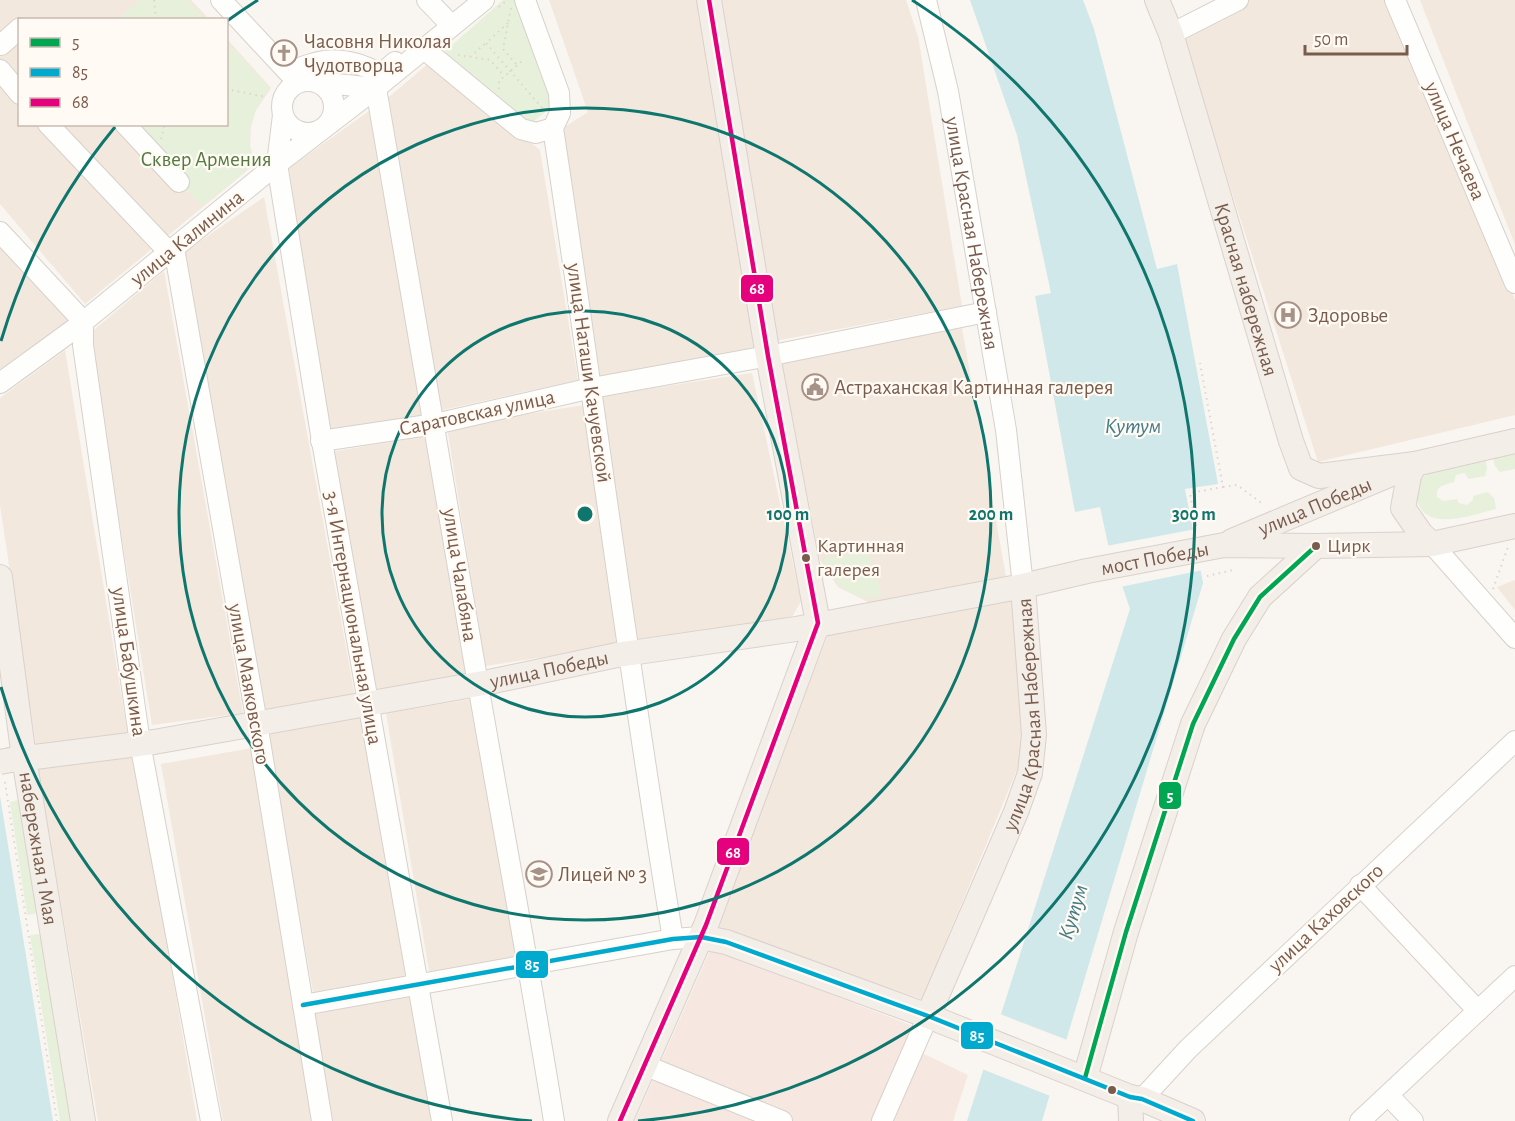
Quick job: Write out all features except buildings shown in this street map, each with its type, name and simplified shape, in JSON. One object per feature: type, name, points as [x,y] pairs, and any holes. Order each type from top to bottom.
[{"type":"main road","points":[[620,1121],[701,937],[818,623],[768,356],[709,0]]},
{"type":"main road","name":"Красная набережная","points":[[1157,0],[1171,34],[1291,441],[1301,468],[1319,476],[1415,464]]},
{"type":"main road","name":"улица Победы","points":[[1224,545],[1415,464],[1515,441]]},
{"type":"main road","points":[[1415,464],[1408,476],[1402,508],[1421,534],[1432,544]]},
{"type":"main road","name":"улица Победы","points":[[1224,545],[1432,544],[1510,527]]},
{"type":"main road","name":"мост Победы","points":[[1087,571],[1224,545]]},
{"type":"main road","points":[[1076,1075],[1126,932],[1192,724],[1234,639],[1260,597],[1316,546]]},
{"type":"main road","name":"улица Победы","points":[[10,765],[368,704],[628,654],[796,629],[818,623],[1023,586],[1087,571]]},
{"type":"main road","name":"набережная 1 Мая","points":[[0,577],[10,765],[83,1121]]},
{"type":"main road","name":"улица Красная Набережная","points":[[928,1016],[1016,812],[1030,773],[1034,735],[1023,586]]},
{"type":"main road","points":[[701,937],[726,942],[928,1016],[1193,1121]]},
{"type":"main road","points":[[1131,1121],[1136,1098]]},
{"type":"street","points":[[206,0],[222,18]]},
{"type":"street","points":[[221,0],[289,74],[318,61],[333,60],[350,61],[381,74],[448,22],[464,0]]},
{"type":"street","points":[[427,0],[448,22]]},
{"type":"street","name":"улица Калинина","points":[[0,383],[83,321],[277,164],[376,88],[424,49],[448,22],[484,0]]},
{"type":"street","name":"улица Красная Набережная","points":[[926,0],[948,91],[1006,430],[1023,586]]},
{"type":"street","points":[[1171,34],[1238,0]]},
{"type":"street","name":"улица Нечаева","points":[[1395,0],[1515,283]]},
{"type":"street","name":"улица Наташи Качуевской","points":[[518,4],[559,93],[560,113],[553,128],[592,388],[628,654],[673,939]]},
{"type":"street","points":[[228,24],[288,90]]},
{"type":"street","points":[[0,47],[18,30]]},
{"type":"street","points":[[424,49],[521,129],[536,133],[553,128]]},
{"type":"street","points":[[0,70],[18,92]]},
{"type":"street","points":[[315,82],[324,86],[330,93],[334,111],[324,128],[309,133],[300,132],[287,122],[283,115],[282,102],[288,90],[301,82],[315,82],[376,88]]},
{"type":"street","name":"улица Чалабяна","points":[[376,88],[478,684],[529,964],[554,1121]]},
{"type":"street","name":"3-я Интернациональная улица","points":[[283,115],[277,164],[321,441],[442,1121]]},
{"type":"street","points":[[50,126],[172,250]]},
{"type":"street","points":[[127,126],[179,182]]},
{"type":"street","points":[[0,232],[83,321]]},
{"type":"street","name":"улица Маяковского","points":[[172,250],[256,723],[322,1121]]},
{"type":"street","name":"Саратовская улица","points":[[321,441],[435,424],[592,388],[768,356],[986,312]]},
{"type":"street","name":"улица Бабушкина","points":[[83,321],[83,345],[140,743],[211,1121]]},
{"type":"street","points":[[1432,544],[1515,638]]},
{"type":"street","name":"улица Каховского","points":[[1136,1098],[1515,741]]},
{"type":"street","points":[[1360,885],[1478,1011]]},
{"type":"street","points":[[303,1005],[673,939],[701,937]]},
{"type":"street","points":[[1360,1121],[1515,976]]},
{"type":"street","name":"улица Красная Набережная","points":[[882,1121],[928,1016]]},
{"type":"street","points":[[644,1065],[782,1121]]},
{"type":"street","points":[[1389,1096],[1413,1121]]},
{"type":"path","points":[[154,0],[156,18]]},
{"type":"path","points":[[517,65],[503,49],[508,23],[518,4]]},
{"type":"path","points":[[470,57],[508,23]]},
{"type":"path","points":[[486,43],[541,107]]},
{"type":"path","points":[[449,54],[490,60],[504,76]]},
{"type":"path","points":[[500,97],[499,81],[522,61]]},
{"type":"path","points":[[228,89],[266,97]]},
{"type":"path","points":[[1200,363],[1223,487]]},
{"type":"path","points":[[1196,526],[1190,493],[1237,485],[1263,504]]},
{"type":"path","points":[[1487,606],[1508,547],[1510,527]]},
{"type":"path","points":[[1207,576],[1233,570]]},
{"type":"path","points":[[10,765],[57,1121]]},
{"type":"shaded area","points":[[0,0],[191,0],[208,18],[18,18],[18,126],[228,126],[228,40],[271,88],[256,110],[251,126],[250,145],[255,164],[85,304],[0,204]]},
{"type":"shaded area","points":[[549,0],[701,0],[758,348],[601,382],[563,128],[588,112]]},
{"type":"shaded area","points":[[722,0],[906,0],[918,36],[962,306],[775,341]]},
{"type":"shaded area","points":[[1248,0],[1389,0],[1515,300],[1515,415],[1318,462],[1181,33]]},
{"type":"shaded area","points":[[1420,0],[1515,0],[1515,245]]},
{"type":"shaded area","points":[[430,62],[540,150],[578,380],[438,411],[383,102]]},
{"type":"shaded area","points":[[369,111],[422,417],[327,433],[289,168]]},
{"type":"shaded area","points":[[264,197],[355,697],[266,711],[183,253]]},
{"type":"shaded area","points":[[0,234],[75,315],[0,370]]},
{"type":"shaded area","points":[[164,271],[243,713],[152,725],[89,334]]},
{"type":"shaded area","points":[[962,328],[1006,577],[872,604],[838,587],[820,560],[781,359]]},
{"type":"shaded area","points":[[65,350],[128,736],[36,746],[0,505],[0,398]]},
{"type":"shaded area","points":[[752,373],[801,601],[791,619],[637,642],[601,396]]},
{"type":"shaded area","points":[[584,405],[622,645],[485,666],[447,427]]},
{"type":"shaded area","points":[[427,436],[469,675],[372,692],[330,452]]},
{"type":"shaded area","points":[[1515,580],[1515,610],[1497,587]]},
{"type":"shaded area","points":[[1014,594],[1031,736],[922,999],[714,929],[831,627]]},
{"type":"shaded area","points":[[478,698],[523,958],[430,977],[386,713]]},
{"type":"shaded area","points":[[360,715],[406,977],[313,992],[267,731]]},
{"type":"shaded area","points":[[252,748],[317,1121],[223,1121],[161,764]]},
{"type":"shaded area","points":[[135,753],[197,1121],[98,1121],[38,769]]},
{"type":"shaded area","points":[[711,948],[913,1026],[873,1121],[635,1121]]},
{"type":"shaded area","points":[[411,989],[433,1121],[333,1121],[313,1010]]},
{"type":"shaded area","points":[[916,1050],[968,1075],[953,1121],[886,1121]]},
{"type":"green space","points":[[140,0],[187,0],[205,18],[118,18]]},
{"type":"green space","points":[[503,0],[520,0],[553,105],[526,128],[442,54]]},
{"type":"green space","name":"Сквер Армения","points":[[228,43],[270,88],[258,106],[251,124],[250,144],[254,164],[202,206],[126,126],[228,126]]},
{"type":"green space","points":[[1515,451],[1515,469],[1500,472],[1495,466],[1493,456]]},
{"type":"green space","points":[[1485,458],[1487,468],[1485,476],[1469,479],[1464,473],[1456,475],[1454,482],[1439,488],[1437,497],[1443,501],[1457,499],[1459,503],[1467,505],[1473,500],[1473,496],[1488,492],[1494,498],[1496,509],[1451,519],[1429,516],[1422,510],[1417,499],[1417,491],[1421,480],[1430,471]]},
{"type":"green space","points":[[868,552],[882,596],[861,597],[853,594],[838,584],[821,559]]},
{"type":"green space","points":[[23,799],[39,907],[35,914],[27,915],[10,802]]},
{"type":"green space","points":[[38,934],[45,939],[73,1121],[60,1121],[30,935]]},
{"type":"water","name":"Кутум","points":[[970,0],[1083,0],[1094,29],[1157,269],[1177,264],[1218,484],[1185,489],[1203,583],[1042,1121],[967,1121],[1130,609],[1108,544],[1100,507],[1075,512],[1035,296],[1051,293],[1017,135]]},
{"type":"water","points":[[0,796],[53,1121],[0,1121]]},
{"type":"pier","points":[[1196,529],[1203,570],[1120,587],[1106,546]]},
{"type":"pier","points":[[1000,1014],[1070,1041],[1053,1097],[982,1069]]},
{"type":"transit line","name":"68","points":[[620,1121],[706,925],[818,623],[768,356],[709,0]]},
{"type":"transit line","name":"5","points":[[1085,1078],[1126,932],[1193,724],[1234,639],[1260,597],[1316,546]]},
{"type":"transit line","name":"85","points":[[303,1005],[673,939],[701,937],[726,942],[928,1016],[1193,1121]]},
{"type":"place","name":"Часовня Николая Чудотворца","points":[[284,53]]},
{"type":"place","name":"Здоровье","points":[[1288,315]]},
{"type":"place","name":"Астраханская Картинная галерея","points":[[815,387]]},
{"type":"place","name":"Цирк","points":[[1316,546]]},
{"type":"place","name":"Картинная галерея","points":[[806,558]]},
{"type":"place","name":"Лицей № 3","points":[[539,874]]}]
